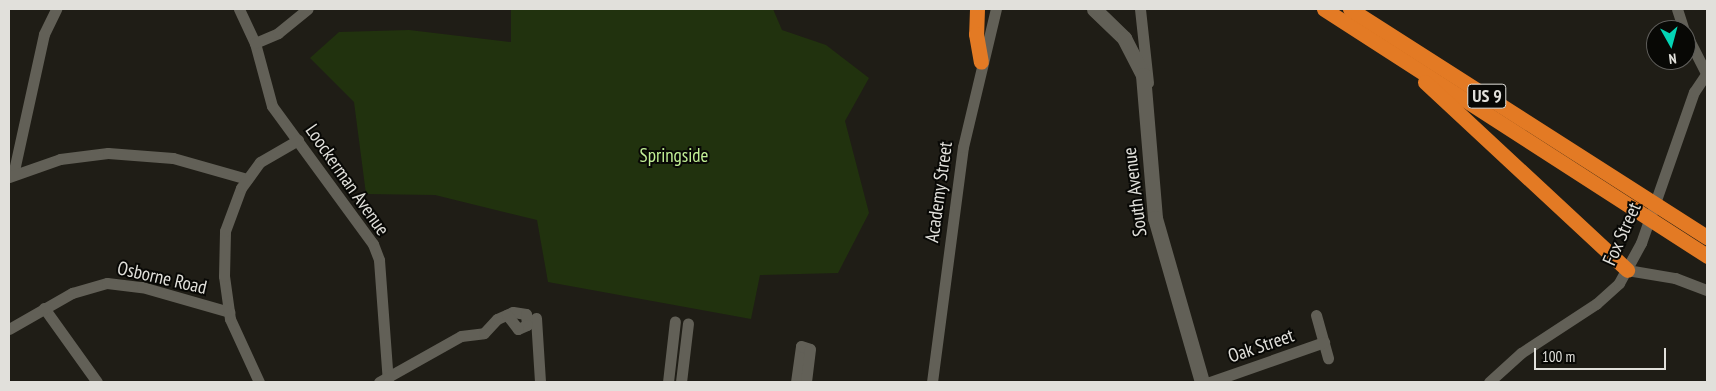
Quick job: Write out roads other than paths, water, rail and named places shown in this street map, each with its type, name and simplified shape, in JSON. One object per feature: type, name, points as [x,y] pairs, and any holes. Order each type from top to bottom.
[{"type":"highway","points":[[977,9],[976,34],[981,62]]},
{"type":"highway","name":"US 9","points":[[1324,9],[1622,191]]},
{"type":"highway","name":"US 9","points":[[1350,9],[1688,233],[1707,256]]},
{"type":"highway","points":[[1397,55],[1627,270]]},
{"type":"highway","points":[[1688,233],[1707,237]]},
{"type":"street","points":[[11,176],[44,34],[56,9]]},
{"type":"street","name":"Loockerman Avenue","points":[[239,9],[254,43],[269,99],[373,244],[379,260],[385,381]]},
{"type":"street","points":[[254,43],[278,33],[308,9]]},
{"type":"street","name":"Academy Street","points":[[932,382],[959,174],[981,62],[996,9]]},
{"type":"street","name":"South Avenue","points":[[1094,9],[1124,38],[1139,65],[1146,100],[1155,218],[1202,382]]},
{"type":"street","points":[[1103,9],[1124,38]]},
{"type":"street","points":[[1140,9],[1148,71],[1146,100]]},
{"type":"street","points":[[1696,54],[1707,75]]},
{"type":"street","name":"Fox Street","points":[[1489,382],[1521,353],[1596,304],[1627,270],[1641,243],[1694,92],[1707,75]]},
{"type":"street","points":[[259,382],[229,312],[224,276],[225,231],[235,201],[247,179],[260,162],[298,140]]},
{"type":"street","points":[[11,176],[60,159],[108,153],[152,154],[247,179]]},
{"type":"street","points":[[1627,270],[1675,278],[1707,290]]},
{"type":"street","name":"Osborne Road","points":[[9,329],[44,308],[91,285],[107,283],[142,287],[229,312]]},
{"type":"street","points":[[44,308],[98,382]]},
{"type":"street","points":[[385,381],[461,336],[484,333],[497,319],[507,315]]},
{"type":"street","points":[[1316,315],[1328,358]]},
{"type":"street","points":[[536,318],[540,382]]},
{"type":"street","points":[[668,382],[675,321]]},
{"type":"street","points":[[681,382],[688,323]]},
{"type":"street","name":"Oak Street","points":[[1210,382],[1324,342]]},
{"type":"street","points":[[796,382],[801,346],[810,349],[806,382]]},
{"type":"park label","name":"Springside","points":[[674,156]]}]
